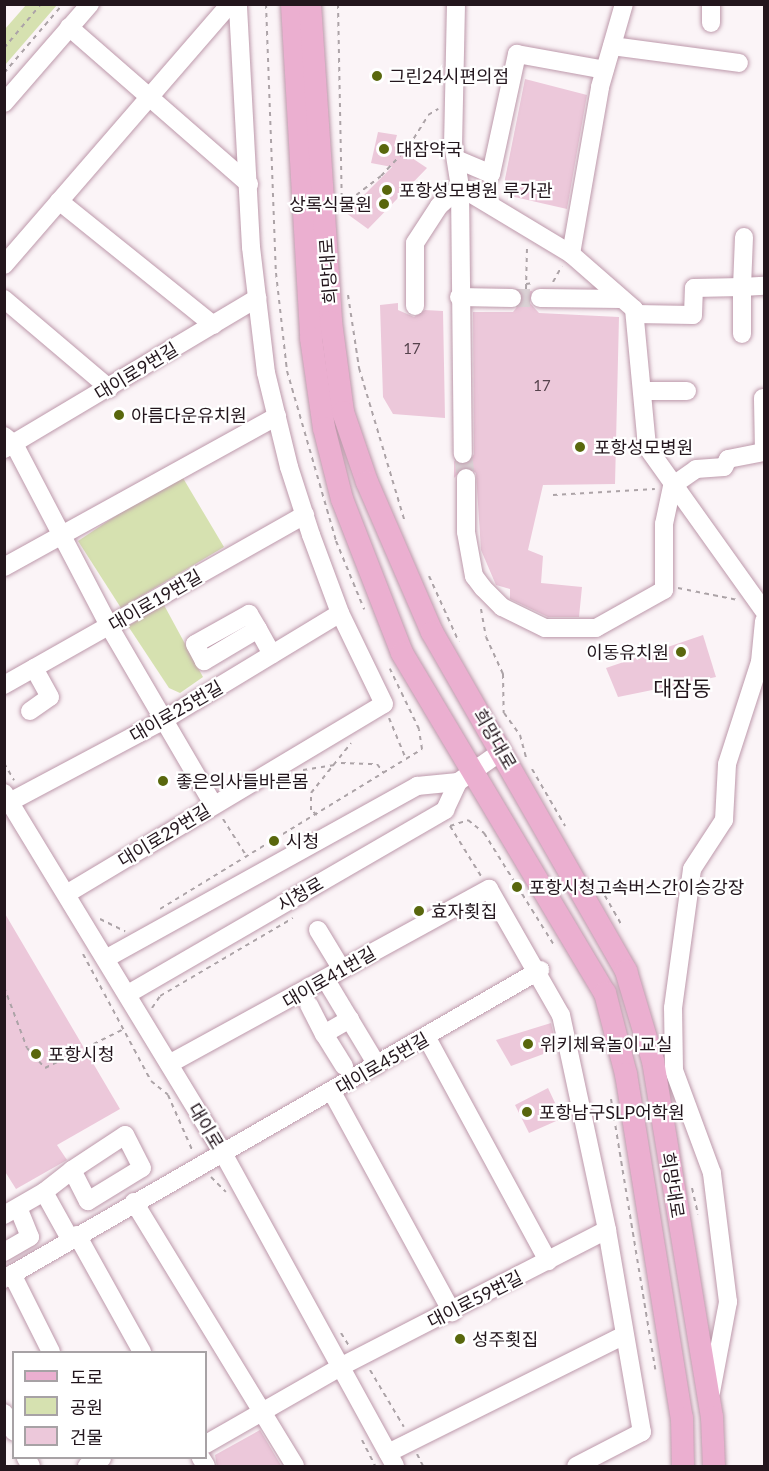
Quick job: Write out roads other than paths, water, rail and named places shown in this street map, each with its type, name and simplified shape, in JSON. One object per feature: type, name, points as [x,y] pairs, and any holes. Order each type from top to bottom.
[{"type":"main road","points":[[285,4],[286,173],[294,277],[329,291],[338,265],[323,4]]},
{"type":"main road","name":"희망대로","points":[[292,4],[343,412],[367,482],[432,632],[508,747],[626,971],[652,1061],[709,1400],[714,1467]]},
{"type":"main road","name":"희망대로","points":[[310,4],[329,291],[324,428],[353,531],[402,653],[466,776],[605,993],[614,1022],[682,1418],[683,1467]]},
{"type":"street","points":[[4,103],[90,4]]},
{"type":"street","points":[[4,265],[230,4]]},
{"type":"street","points":[[238,4],[257,298],[277,416],[305,515],[340,613]]},
{"type":"street","points":[[456,4],[453,100],[460,187],[459,297],[463,454]]},
{"type":"street","points":[[568,253],[605,70],[624,4]]},
{"type":"street","points":[[711,4],[711,24]]},
{"type":"street","points":[[69,27],[249,184]]},
{"type":"street","points":[[612,46],[739,63]]},
{"type":"street","points":[[456,159],[491,174],[517,54],[605,70]]},
{"type":"street","points":[[460,187],[568,253],[621,298],[635,314],[647,447],[672,486],[759,605]]},
{"type":"street","points":[[415,306],[415,243],[439,206],[460,187]]},
{"type":"street","points":[[59,201],[213,325]]},
{"type":"street","points":[[742,334],[744,237]]},
{"type":"street","points":[[635,314],[693,315],[694,288],[765,286]]},
{"type":"street","points":[[459,297],[526,295],[621,298]]},
{"type":"street","name":"대이로9번길","points":[[8,443],[109,388],[257,298]]},
{"type":"street","points":[[4,299],[109,388]]},
{"type":"street","points":[[642,391],[687,391]]},
{"type":"street","points":[[466,478],[466,532],[474,576],[483,588],[502,607],[545,628],[596,628],[645,603],[664,586],[664,524],[672,486],[696,470],[724,467],[728,459],[764,452],[763,398]]},
{"type":"street","points":[[4,567],[59,533],[277,416]]},
{"type":"street","points":[[8,443],[162,721],[213,804]]},
{"type":"street","name":"대이로19번길","points":[[4,685],[305,515]]},
{"type":"street","name":"대이로25번길","points":[[8,796],[162,721],[340,613]]},
{"type":"street","name":"대이로29번길","points":[[68,893],[213,804],[384,704],[340,613]]},
{"type":"street","points":[[709,1400],[728,1302],[712,1173],[674,1070],[673,1008],[692,869],[724,820],[727,764],[760,662],[765,621]]},
{"type":"street","points":[[258,629],[272,654]]},
{"type":"street","points":[[30,711],[50,697],[34,668]]},
{"type":"street","name":"시청로","points":[[107,958],[417,786],[466,776],[508,747]]},
{"type":"street","name":"시청로","points":[[129,994],[445,810],[466,776]]},
{"type":"street","name":"대이로","points":[[8,796],[223,1153],[392,1460]]},
{"type":"street","name":"대이로41번길","points":[[169,1064],[489,889],[540,970]]},
{"type":"street","points":[[318,930],[341,968]]},
{"type":"street","points":[[540,970],[561,1015],[575,1063],[642,1432],[576,1467]]},
{"type":"street","name":"대이로45번길","points":[[8,1276],[134,1202],[427,1038],[540,970]]},
{"type":"street","points":[[326,980],[377,1065]]},
{"type":"street","points":[[309,1005],[344,1066]]},
{"type":"street","points":[[324,1034],[350,1019]]},
{"type":"street","points":[[427,1038],[548,1261]]},
{"type":"street","points":[[332,1092],[452,1312]]},
{"type":"street","points":[[4,1252],[30,1237],[11,1211],[44,1192],[72,1170]]},
{"type":"street","points":[[44,1192],[74,1237],[141,1351]]},
{"type":"street","points":[[134,1202],[295,1467]]},
{"type":"street","name":"대이로59번길","points":[[207,1443],[342,1366],[452,1312],[607,1230]]},
{"type":"street","points":[[8,1276],[50,1351]]},
{"type":"street","points":[[392,1460],[623,1336]]},
{"type":"street","points":[[4,1413],[12,1428]]},
{"type":"street","points":[[87,1467],[100,1459]]},
{"type":"tunnel","points":[[512,298],[540,298]]},
{"type":"tunnel","points":[[463,454],[466,478]]},
{"type":"place","name":"그린24시편의점","points":[[377,76]]},
{"type":"place","name":"대잠약국","points":[[384,149]]},
{"type":"place","name":"포항성모병원 루가관","points":[[387,190]]},
{"type":"place","name":"상록식물원","points":[[384,204]]},
{"type":"place","name":"아름다운유치원","points":[[119,415]]},
{"type":"place","name":"포항성모병원","points":[[580,447]]},
{"type":"place","name":"이동유치원","points":[[681,652]]},
{"type":"place","name":"좋은의사들바른몸","points":[[163,781]]},
{"type":"place","name":"시청","points":[[274,841]]},
{"type":"place","name":"포항시청고속버스간이승강장","points":[[517,887]]},
{"type":"place","name":"효자횟집","points":[[419,911]]},
{"type":"place","name":"위키체육놀이교실","points":[[528,1044]]},
{"type":"place","name":"포항시청","points":[[36,1054]]},
{"type":"place","name":"포항남구SLP어학원","points":[[527,1112]]},
{"type":"place","name":"성주횟집","points":[[460,1339]]},
{"type":"district","name":"대잠동","points":[[682,688]]}]
